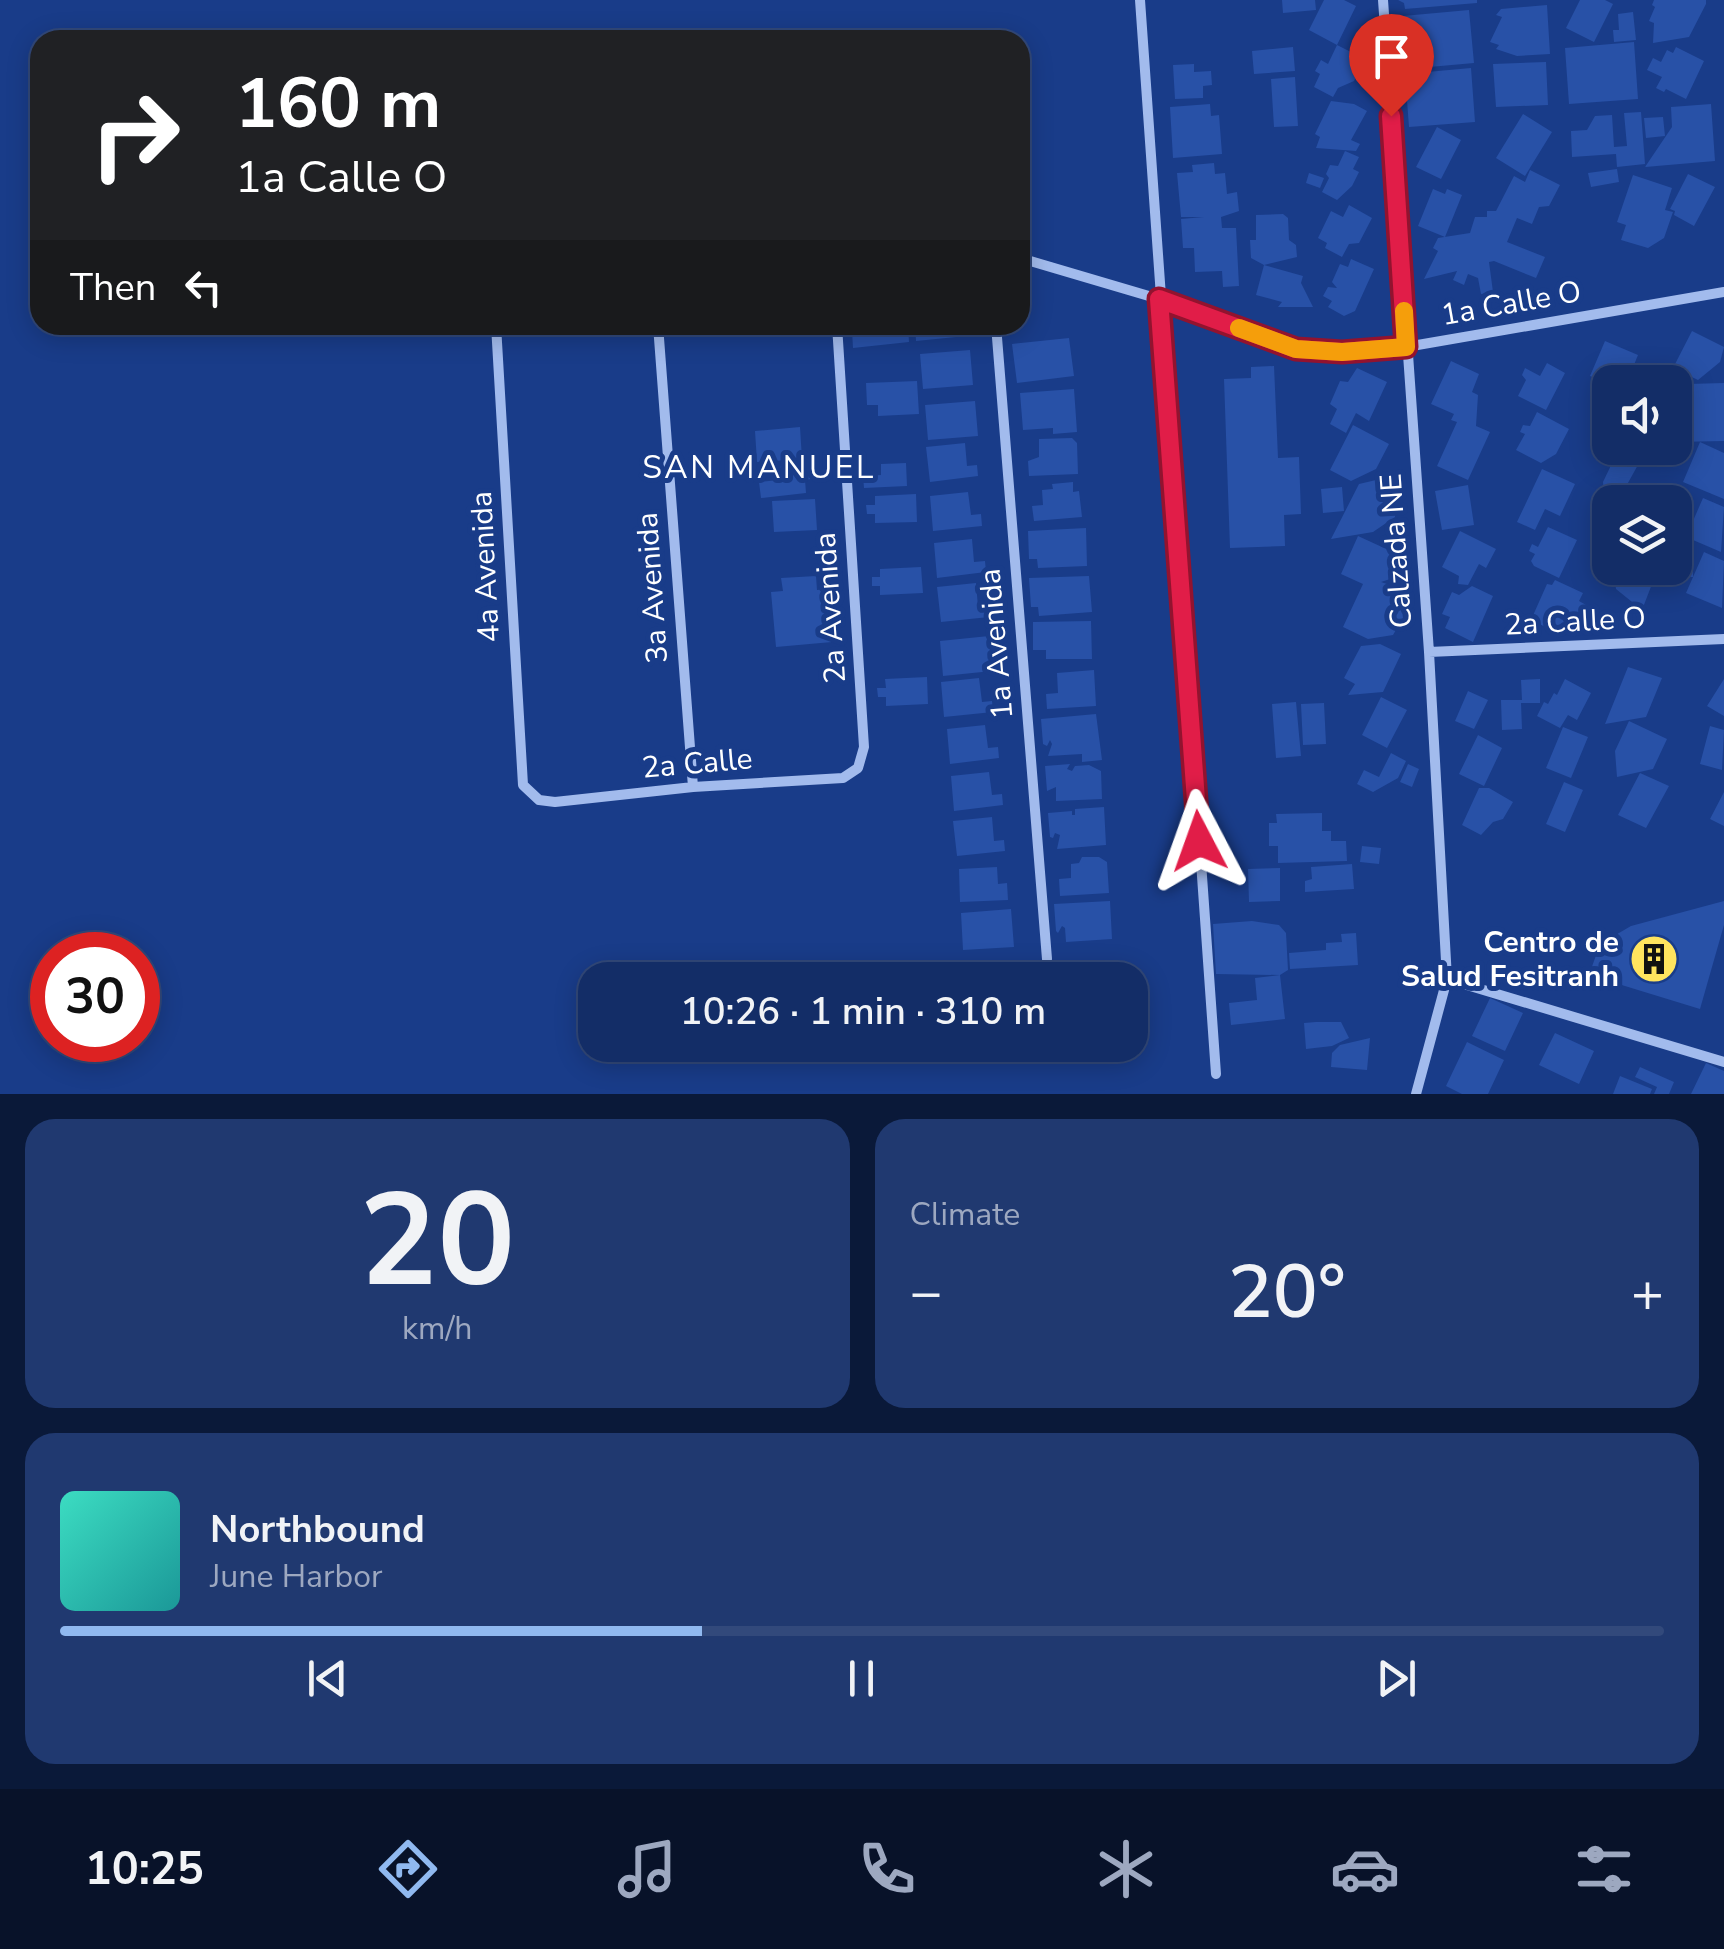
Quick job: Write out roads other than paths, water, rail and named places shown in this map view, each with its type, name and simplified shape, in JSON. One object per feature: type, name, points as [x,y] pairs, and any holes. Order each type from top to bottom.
[{"type":"street","points":[[1140,0],[1216,1074]]},
{"type":"street","name":"Calzada NE","points":[[1383,0],[1429,652],[1447,979],[1416,1094]]},
{"type":"street","name":"1a Calle O","points":[[1030,261],[1159,299],[1296,349],[1342,352],[1406,347],[1724,292]]},
{"type":"street","name":"4a Avenida","points":[[497,335],[523,784],[539,800]]},
{"type":"street","name":"3a Avenida","points":[[659,335],[692,787]]},
{"type":"street","name":"2a Avenida","points":[[838,335],[864,747],[858,768]]},
{"type":"street","name":"1a Avenida","points":[[997,335],[1046,959]]},
{"type":"street","name":"2a Calle O","points":[[1429,652],[1724,639]]},
{"type":"street","name":"2a Calle","points":[[539,800],[555,802],[692,787],[844,778],[858,768]]},
{"type":"street","points":[[1447,979],[1724,1062]]},
{"type":"place","name":"Centro de Salud Fesitranh","points":[[1654,959]]},
{"type":"district","name":"SAN MANUEL","points":[[759,467]]}]
